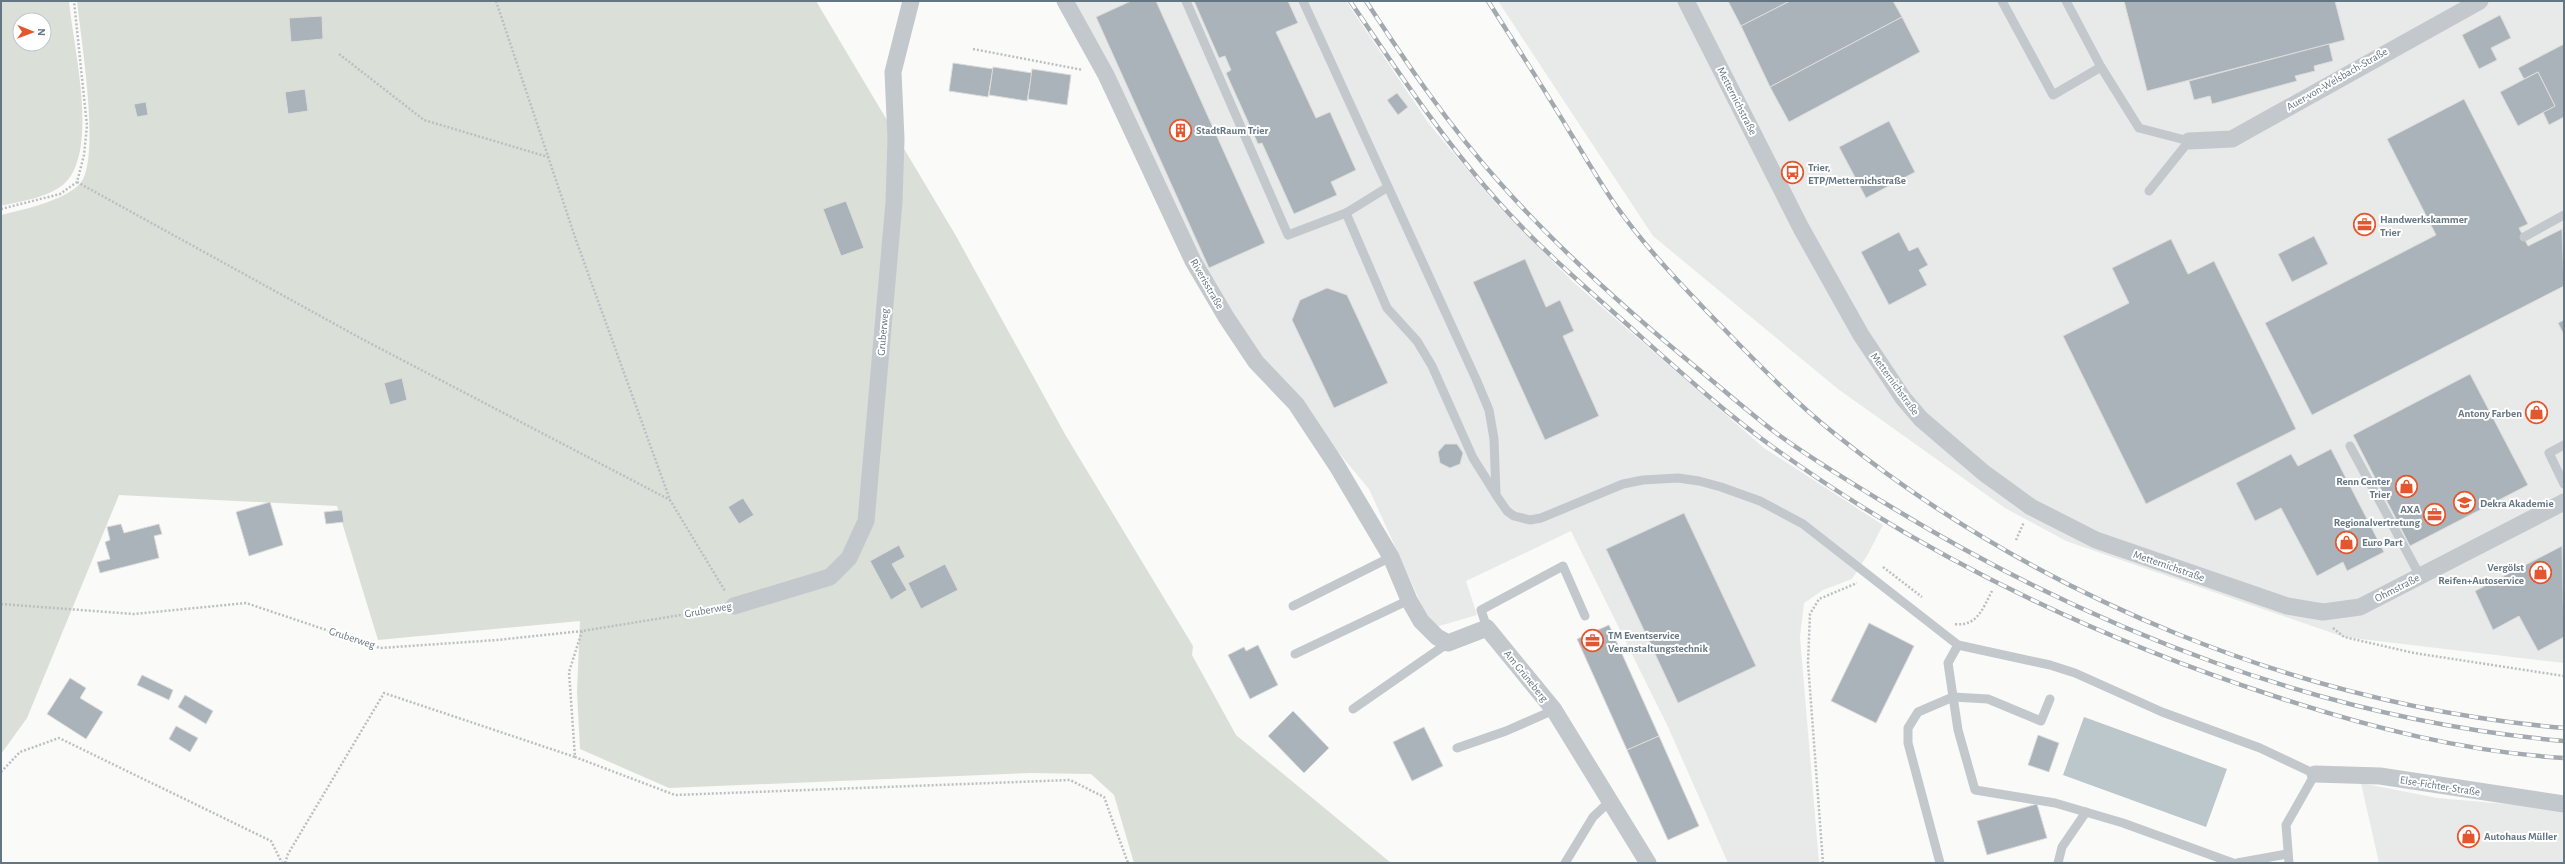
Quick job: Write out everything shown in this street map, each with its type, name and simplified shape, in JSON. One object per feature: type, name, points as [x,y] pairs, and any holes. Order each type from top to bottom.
[{"type":"street","name":"Gruberweg","points":[[734,606],[830,577],[849,558],[866,521],[894,202],[896,139],[892,72],[911,1]]},
{"type":"street","name":"Riverisstraße","points":[[1065,1],[1106,75],[1193,261],[1226,318],[1256,362],[1303,414],[1388,551]]},
{"type":"street","name":"Metternichstraße","points":[[1686,1],[1800,228],[1861,335],[1903,398],[1921,419],[1984,473],[2031,507],[2074,530],[2162,565],[2287,606],[2311,611]]},
{"type":"street","name":"Auer-von-Welsbach-Straße","points":[[2190,141],[2232,139],[2401,43],[2480,1]]},
{"type":"street","name":"Ohmstraße","points":[[2311,611],[2335,612],[2360,607],[2564,502]]},
{"type":"street","points":[[1388,551],[1409,600],[1421,621],[1437,637],[1448,643],[1487,628]]},
{"type":"street","name":"Am Grüneberg","points":[[1487,628],[1554,710],[1648,863]]},
{"type":"street","name":"Else-Fichter-Straße","points":[[2316,774],[2380,776],[2564,804]]},
{"type":"lane","points":[[1186,1],[1288,235],[1346,213],[1388,187]]},
{"type":"lane","points":[[1303,1],[1489,410],[1494,439],[1496,495]]},
{"type":"lane","points":[[2002,1],[2053,95],[2101,67]]},
{"type":"lane","points":[[2066,1],[2101,67],[2139,128],[2190,141],[2149,191]]},
{"type":"lane","points":[[1346,213],[1387,308],[1417,341],[1432,366],[1473,458],[1507,511],[1522,519],[1530,520],[1541,518],[1624,484],[1664,479],[1699,481],[1753,499],[1780,511],[1803,524],[1958,644],[2050,665],[2075,673],[2162,712],[2260,748],[2316,774],[2286,825],[2288,858],[2237,863]]},
{"type":"lane","points":[[2524,237],[2564,215]]},
{"type":"lane","points":[[2564,445],[2549,453],[2564,484]]},
{"type":"lane","points":[[2350,446],[2420,576]]},
{"type":"lane","points":[[1293,606],[1388,551]]},
{"type":"lane","points":[[1487,628],[1481,610],[1563,566],[1585,616]]},
{"type":"lane","points":[[1295,654],[1409,600]]},
{"type":"lane","points":[[1353,709],[1448,643]]},
{"type":"lane","points":[[1958,644],[1948,663],[1958,730],[1975,790],[2055,803],[2086,812],[2233,863]]},
{"type":"lane","points":[[1940,863],[1908,743],[1908,728],[1918,712],[1953,697],[1988,699],[2041,721],[2050,699]]},
{"type":"lane","points":[[1457,748],[1506,731],[1554,710]]},
{"type":"lane","points":[[1565,863],[1593,817],[1610,801]]},
{"type":"lane","points":[[2058,863],[2062,847],[2086,812]]},
{"type":"path","points":[[1,209],[60,194],[77,182],[84,155],[87,126],[74,1]]},
{"type":"path","points":[[496,1],[579,248],[670,500],[734,606]]},
{"type":"path","points":[[973,49],[1106,75]]},
{"type":"path","points":[[339,54],[424,120],[549,157]]},
{"type":"path","points":[[77,182],[362,339],[670,500]]},
{"type":"path","points":[[1823,863],[1808,663],[1810,614],[1819,598],[1857,584],[1874,561],[1897,576],[1924,599]]},
{"type":"path","points":[[1949,620],[1961,625],[1976,620],[1992,591]]},
{"type":"path","name":"Gruberweg","points":[[1,604],[134,614],[246,603],[380,648],[497,640],[582,631],[734,606]]},
{"type":"path","points":[[2311,611],[2344,637],[2414,653],[2564,676]]},
{"type":"path","points":[[575,756],[569,672],[582,631]]},
{"type":"path","points":[[284,863],[384,693],[575,756],[675,795],[1070,780],[1104,797],[1128,863]]},
{"type":"path","points":[[1,772],[20,752],[59,738],[271,841],[284,863]]},
{"type":"shaded area","points":[[1,1],[69,1],[82,97],[81,148],[75,169],[64,184],[50,193],[1,206]]},
{"type":"shaded area","points":[[77,1],[816,1],[956,236],[1066,436],[1193,646],[1192,655],[1236,735],[1391,863],[1134,863],[1114,795],[1091,774],[1031,773],[669,788],[580,749],[577,692],[580,621],[378,640],[337,506],[119,495],[27,718],[1,754],[1,215],[34,207],[58,198],[77,186],[83,179],[88,164],[89,119],[88,93]]},
{"type":"shaded area","points":[[1065,1],[1346,1],[1429,124],[1497,205],[1572,281],[1764,448],[1883,525],[1868,554],[1852,579],[1823,590],[1804,603],[1800,637],[1819,863],[1728,863],[1669,729],[1571,531],[1466,581],[1477,615],[1432,628],[1369,489],[1240,334]]},
{"type":"shaded area","points":[[1498,1],[2564,1],[2564,663],[2344,637],[2066,541],[2005,508],[1838,389],[1653,236]]},
{"type":"shaded area","points":[[2084,717],[2227,769],[2206,827],[2063,775]]},
{"type":"shaded area","name":"Autohaus Müller","points":[[2361,783],[2437,798],[2564,809],[2564,863],[2379,863]]},
{"type":"building","name":"StadtRaum Trier","points":[[1131,1],[1156,1],[1265,243],[1209,268],[1096,17]]},
{"type":"building","points":[[1194,1],[1288,1],[1298,23],[1276,32],[1316,118],[1330,112],[1356,170],[1331,182],[1337,195],[1294,214],[1262,143],[1258,144],[1226,73],[1231,70],[1225,56],[1219,58]]},
{"type":"building","points":[[1728,1],[1790,1],[1741,26]]},
{"type":"building","points":[[1790,1],[1893,1],[1902,17],[1770,87],[1741,26]]},
{"type":"building","points":[[2124,1],[2335,1],[2345,40],[2147,91]]},
{"type":"building","points":[[2500,15],[2511,38],[2491,48],[2497,60],[2479,69],[2462,35]]},
{"type":"building","points":[[322,16],[323,39],[291,42],[289,18]]},
{"type":"building","points":[[1902,17],[1920,52],[1789,122],[1770,87]]},
{"type":"building","points":[[2329,44],[2333,61],[2314,66],[2315,71],[2295,76],[2297,81],[2212,104],[2210,96],[2194,100],[2189,81]]},
{"type":"building","points":[[2564,44],[2564,117],[2549,125],[2543,112],[2555,106],[2538,72],[2524,79],[2518,68]]},
{"type":"building","points":[[953,63],[993,69],[988,97],[949,91]]},
{"type":"building","points":[[993,67],[1032,73],[1027,101],[989,95]]},
{"type":"building","points":[[1032,69],[1071,75],[1067,105],[1028,99]]},
{"type":"building","points":[[2538,72],[2555,106],[2518,126],[2500,92]]},
{"type":"building","points":[[305,89],[308,111],[288,114],[285,92]]},
{"type":"building","points":[[1397,93],[1408,107],[1398,115],[1387,100]]},
{"type":"building","points":[[2464,99],[2528,224],[2519,228],[2528,246],[2562,229],[2564,286],[2312,415],[2265,323],[2436,235],[2387,139]]},
{"type":"building","points":[[146,102],[148,115],[137,117],[134,104]]},
{"type":"building","points":[[1889,121],[1915,172],[1866,198],[1839,147]]},
{"type":"building","points":[[846,201],[864,248],[841,256],[823,209]]},
{"type":"building","points":[[1899,232],[1909,251],[1918,247],[1928,265],[1919,270],[1927,285],[1889,305],[1861,252]]},
{"type":"building","points":[[2314,236],[2328,264],[2292,282],[2278,254]]},
{"type":"building","points":[[2171,239],[2188,274],[2214,261],[2296,429],[2146,504],[2063,336],[2129,303],[2112,268]]},
{"type":"building","points":[[1525,259],[1546,307],[1560,300],[1574,331],[1563,336],[1599,416],[1545,440],[1473,282]]},
{"type":"building","points":[[1327,288],[1347,295],[1388,383],[1334,408],[1292,320],[1300,300]]},
{"type":"building","points":[[2564,320],[2564,335],[2558,323]]},
{"type":"building","points":[[2470,374],[2528,485],[2410,546],[2353,435]]},
{"type":"building","points":[[402,378],[407,400],[390,405],[384,383]]},
{"type":"building","points":[[1445,444],[1457,444],[1463,453],[1460,464],[1450,468],[1440,463],[1438,452]]},
{"type":"building","points":[[2331,449],[2384,552],[2347,571],[2343,562],[2317,576],[2281,508],[2255,521],[2236,483],[2291,454],[2298,466]]},
{"type":"building","points":[[743,498],[754,515],[739,524],[728,507]]},
{"type":"building","points":[[270,502],[283,545],[249,556],[236,512]]},
{"type":"building","points":[[342,510],[344,522],[326,524],[324,512]]},
{"type":"building","points":[[1684,513],[1756,666],[1678,703],[1606,549]]},
{"type":"building","points":[[121,524],[124,533],[159,524],[162,534],[154,536],[159,558],[100,573],[97,562],[110,559],[105,542],[110,540],[107,527]]},
{"type":"building","points":[[899,545],[905,557],[892,564],[907,590],[891,600],[870,561]]},
{"type":"building","points":[[2562,546],[2564,637],[2538,651],[2519,616],[2493,630],[2475,591]]},
{"type":"building","points":[[945,564],[958,590],[921,609],[908,583]]},
{"type":"building","points":[[1869,623],[1914,646],[1876,723],[1831,701]]},
{"type":"building","points":[[1609,625],[1659,736],[1627,750],[1577,639]]},
{"type":"building","points":[[1258,645],[1278,685],[1250,699],[1228,655],[1244,647],[1246,651]]},
{"type":"building","points":[[142,675],[173,690],[169,700],[137,685]]},
{"type":"building","points":[[70,678],[86,688],[80,698],[103,712],[86,739],[47,714]]},
{"type":"building","points":[[185,695],[213,711],[206,724],[178,707]]},
{"type":"building","points":[[1293,711],[1329,748],[1304,773],[1268,736]]},
{"type":"building","points":[[176,726],[198,738],[190,752],[169,739]]},
{"type":"building","points":[[1424,727],[1443,766],[1412,781],[1393,742]]},
{"type":"building","points":[[2038,735],[2059,743],[2049,772],[2028,765]]},
{"type":"building","points":[[1659,736],[1699,826],[1668,840],[1627,750]]},
{"type":"building","points":[[2037,804],[2047,838],[1987,855],[1977,821]]},
{"type":"railway","points":[[1350,1],[1384,52],[1456,151],[1495,198],[1543,248],[1577,280],[1720,406],[1777,450],[1894,526],[1954,560],[2016,592],[2080,622],[2144,649],[2274,696],[2381,728],[2454,744],[2527,755],[2564,758]]},
{"type":"railway","points":[[1366,1],[1413,71],[1463,139],[1500,183],[1547,234],[1623,305],[1748,411],[1790,443],[1848,481],[1970,552],[2050,593],[2132,630],[2215,663],[2301,690],[2388,713],[2475,730],[2564,741]]},
{"type":"railway","points":[[1488,1],[1608,195],[1654,254],[1711,316],[1793,397],[1835,434],[1914,493],[1999,546],[2087,593],[2178,634],[2272,668],[2368,696],[2466,716],[2564,728]]},
{"type":"place","name":"StadtRaum Trier","points":[[1180,130]]},
{"type":"place","name":"Trier, ETP/Metternichstraße","points":[[1793,173]]},
{"type":"place","name":"Handwerkskammer Trier","points":[[2364,225]]},
{"type":"place","name":"Antony Farben","points":[[2537,413]]},
{"type":"place","name":"Renn Center Trier","points":[[2406,487]]},
{"type":"place","name":"Dekra Akademie","points":[[2465,503]]},
{"type":"place","name":"AXA Regionalvertretung","points":[[2435,515]]},
{"type":"place","name":"Euro Part","points":[[2347,542]]},
{"type":"place","name":"Vergölst Reifen+Autoservice","points":[[2540,573]]},
{"type":"place","name":"TM Eventservice Veranstaltungstechnik","points":[[1592,641]]},
{"type":"place","name":"Autohaus Müller","points":[[2469,836]]}]
